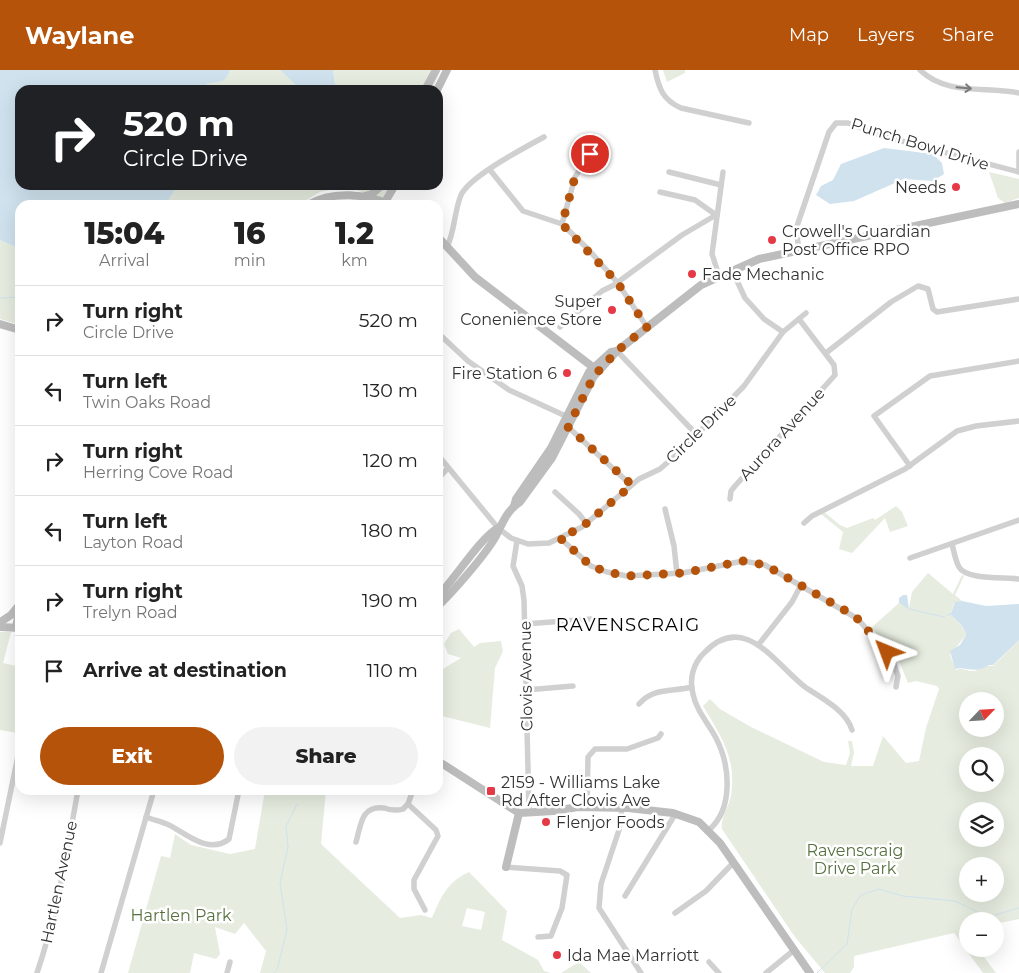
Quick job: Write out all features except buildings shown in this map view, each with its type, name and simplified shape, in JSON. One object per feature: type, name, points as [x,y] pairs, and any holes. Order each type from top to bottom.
[{"type":"main road","points":[[428,85],[436,70]]},
{"type":"main road","points":[[440,85],[447,70]]},
{"type":"main road","points":[[360,198],[377,190]]},
{"type":"main road","points":[[317,200],[338,195],[369,200]]},
{"type":"main road","points":[[514,506],[516,498],[551,448],[596,369],[611,352],[617,351],[701,286],[759,259],[1019,204]]},
{"type":"main road","points":[[443,243],[476,277],[596,369]]},
{"type":"main road","points":[[0,324],[15,328]]},
{"type":"main road","points":[[443,600],[470,570],[496,536],[498,528],[514,506],[520,502],[544,470],[568,427],[569,417]]},
{"type":"main road","points":[[443,591],[460,572],[490,532],[498,528]]},
{"type":"main road","points":[[1,623],[15,611]]},
{"type":"main road","points":[[1,623],[15,624]]},
{"type":"main road","points":[[443,764],[519,814],[587,806],[676,813],[694,819],[709,830],[734,862],[810,973]]},
{"type":"main road","points":[[506,867],[519,814]]},
{"type":"street","points":[[655,70],[658,87],[664,97],[671,103],[681,108],[749,123]]},
{"type":"street","points":[[920,70],[928,78],[952,87],[1019,93]]},
{"type":"street","name":"Punch Bowl Drive","points":[[799,250],[796,229],[829,132],[836,123],[848,122],[879,134],[1019,172]]},
{"type":"street","points":[[447,247],[451,239],[462,194],[474,180],[544,137]]},
{"type":"street","points":[[1019,152],[1019,172]]},
{"type":"street","points":[[562,224],[575,177],[590,154]]},
{"type":"street","points":[[490,170],[522,211],[562,224],[617,282],[647,327]]},
{"type":"street","points":[[670,172],[721,185]]},
{"type":"street","points":[[719,276],[712,255],[723,172]]},
{"type":"street","points":[[660,192],[695,200],[716,214]]},
{"type":"street","points":[[560,327],[602,291],[682,234],[716,214]]},
{"type":"street","points":[[732,270],[745,298],[764,319],[783,332]]},
{"type":"street","points":[[798,319],[826,353],[891,302],[918,286],[928,289],[936,312],[1019,299]]},
{"type":"street","name":"Circle Drive","points":[[443,462],[498,528],[517,541],[540,544],[560,538],[586,524],[632,485],[660,469],[682,450],[744,386],[783,332],[806,313]]},
{"type":"street","points":[[443,338],[468,361],[509,390],[569,417]]},
{"type":"street","points":[[617,351],[696,434]]},
{"type":"street","name":"Aurora Avenue","points":[[730,499],[734,486],[832,378],[836,370],[826,353]]},
{"type":"street","points":[[910,466],[874,416],[930,376],[1019,361]]},
{"type":"street","points":[[804,523],[812,516],[910,466],[957,431],[976,426],[1019,421]]},
{"type":"street","points":[[568,427],[632,485]]},
{"type":"street","points":[[443,474],[448,468]]},
{"type":"street","points":[[555,492],[579,514],[586,524]]},
{"type":"street","points":[[665,509],[674,546],[676,574]]},
{"type":"street","points":[[910,558],[1019,520]]},
{"type":"street","points":[[560,538],[584,561],[607,572],[643,577],[676,574],[734,562],[752,562],[765,565],[858,619],[892,659],[898,676],[896,687]]},
{"type":"street","name":"Clovis Avenue","points":[[517,541],[513,566],[523,592],[529,812]]},
{"type":"street","points":[[952,544],[963,572],[976,576],[1019,579]]},
{"type":"street","points":[[759,644],[770,627],[790,605],[801,585]]},
{"type":"street","points":[[525,624],[590,619]]},
{"type":"street","points":[[709,830],[717,820],[724,804],[726,771],[720,745],[696,704],[692,687],[696,664],[702,654],[715,644],[739,638],[759,644],[791,676],[838,710],[852,730]]},
{"type":"street","points":[[526,690],[573,686]]},
{"type":"street","points":[[639,704],[656,692],[692,687]]},
{"type":"street","points":[[587,806],[588,757],[590,752],[595,749],[627,749],[658,738],[661,734]]},
{"type":"street","points":[[0,843],[15,770]]},
{"type":"street","name":"Hartlen Avenue","points":[[37,973],[45,949],[64,865],[77,795]]},
{"type":"street","points":[[101,973],[153,795]]},
{"type":"street","points":[[146,817],[169,825],[195,840],[220,844],[228,839],[238,795]]},
{"type":"street","points":[[356,842],[363,816],[367,811],[375,807],[400,810],[408,804],[411,795]]},
{"type":"street","points":[[408,804],[436,830],[438,836],[414,880],[414,890],[424,910]]},
{"type":"street","points":[[622,808],[620,830],[600,890],[599,908],[640,973]]},
{"type":"street","points":[[625,896],[676,813]]},
{"type":"street","points":[[675,913],[706,891],[734,862]]},
{"type":"street","points":[[506,867],[562,871],[567,875],[562,908],[551,936],[538,937]]},
{"type":"street","points":[[766,973],[793,950]]},
{"type":"street","points":[[228,973],[230,962]]},
{"type":"street","points":[[709,962],[719,973]]},
{"type":"green space","points":[[230,70],[280,70],[296,85],[206,85],[224,80]]},
{"type":"green space","points":[[333,70],[441,70],[434,85],[335,85]]},
{"type":"green space","points":[[663,70],[685,70],[685,73],[667,82]]},
{"type":"green space","points":[[989,172],[1019,179],[1019,198],[1005,203],[998,198]]},
{"type":"green space","points":[[175,190],[329,190],[320,192],[306,200],[169,199]]},
{"type":"green space","points":[[357,190],[388,190],[385,200],[380,200]]},
{"type":"green space","points":[[0,240],[15,247],[15,324],[0,319]]},
{"type":"green space","points":[[896,506],[902,512],[908,526],[890,532],[885,518],[852,553],[839,549],[843,532],[821,514],[824,512],[840,525],[847,528],[873,518],[875,520]]},
{"type":"green space","name":"Ravenscraig Drive Park","points":[[928,573],[953,594],[962,575],[964,576],[955,595],[962,601],[954,603],[951,613],[946,617],[951,615],[962,627],[966,635],[950,655],[956,670],[975,671],[987,666],[993,666],[1019,640],[1019,919],[1004,922],[1004,912],[959,912],[959,940],[954,933],[854,956],[854,967],[850,973],[825,973],[795,937],[722,829],[722,821],[731,796],[732,771],[726,748],[703,706],[710,699],[720,709],[751,727],[824,762],[846,765],[850,753],[848,741],[852,741],[854,753],[851,766],[873,766],[883,736],[906,763],[919,761],[926,728],[939,689],[937,686],[916,681],[908,683],[896,653],[871,628],[899,603],[909,608],[912,592]]},
{"type":"green space","points":[[459,629],[474,647],[480,643],[501,641],[503,651],[495,668],[490,728],[443,716],[443,669],[461,658],[448,654],[444,644],[451,633]]},
{"type":"green space","points":[[0,632],[11,632],[3,663],[15,666],[15,732],[0,730]]},
{"type":"green space","name":"Hartlen Park","points":[[264,795],[326,795],[321,844],[400,918],[421,915],[432,918],[450,885],[469,872],[507,911],[502,940],[538,960],[544,971],[551,973],[260,973],[266,951],[244,923],[235,934],[215,927],[220,954],[216,959],[194,953],[190,973],[128,973],[161,856],[170,858],[175,834],[191,845],[230,854],[255,849]],"holes":[[[467,908],[485,912],[481,930],[462,926]]]},
{"type":"green space","name":"Ravenscraig Drive Park","points":[[971,957],[984,957],[996,973],[983,973]]},
{"type":"green space","points":[[579,962],[591,973],[561,973]]},
{"type":"water","points":[[0,70],[230,70],[224,80],[206,85],[15,85],[15,190],[175,190],[169,200],[15,200],[15,247],[0,240]]},
{"type":"water","points":[[280,70],[333,70],[335,85],[295,84]]},
{"type":"water","points":[[884,148],[933,154],[942,163],[944,174],[933,181],[904,179],[854,201],[830,204],[816,195],[821,186],[833,180],[841,164]]},
{"type":"water","points":[[907,595],[909,609],[899,603],[899,598]]},
{"type":"water","points":[[962,601],[986,606],[1019,604],[1019,640],[993,665],[975,670],[955,669],[950,651],[960,645],[966,635],[962,627],[951,615],[944,617],[951,613],[955,602]]},
{"type":"waterway","points":[[0,298],[15,297]]},
{"type":"waterway","points":[[909,609],[944,617]]},
{"type":"waterway","points":[[274,973],[277,970],[287,930],[280,883],[288,847],[286,827],[297,804]]},
{"type":"waterway","points":[[817,973],[847,944],[852,909],[861,895],[879,889],[903,896],[955,901],[988,917],[1019,908]]},
{"type":"place","name":"Needs","points":[[956,187]]},
{"type":"place","name":"Crowell's Guardian Post Office RPO","points":[[772,240]]},
{"type":"place","name":"Fade Mechanic","points":[[692,274]]},
{"type":"place","name":"Super Conenience Store","points":[[612,310]]},
{"type":"place","name":"Fire Station 6","points":[[567,373]]},
{"type":"place","name":"2159 - Williams Lake Rd After Clovis Ave","points":[[491,791]]},
{"type":"place","name":"Flenjor Foods","points":[[546,822]]},
{"type":"place","name":"Ida Mae Marriott","points":[[557,955]]},
{"type":"district","name":"RAVENSCRAIG","points":[[628,625]]},
{"type":"route","points":[[590,154],[575,177],[562,224],[588,249],[617,282],[647,327],[617,351],[615,356],[602,366],[594,376],[568,427],[632,485],[582,527],[560,538],[591,566],[627,576],[671,575],[743,561],[765,565],[855,616],[875,641],[887,652]]}]
